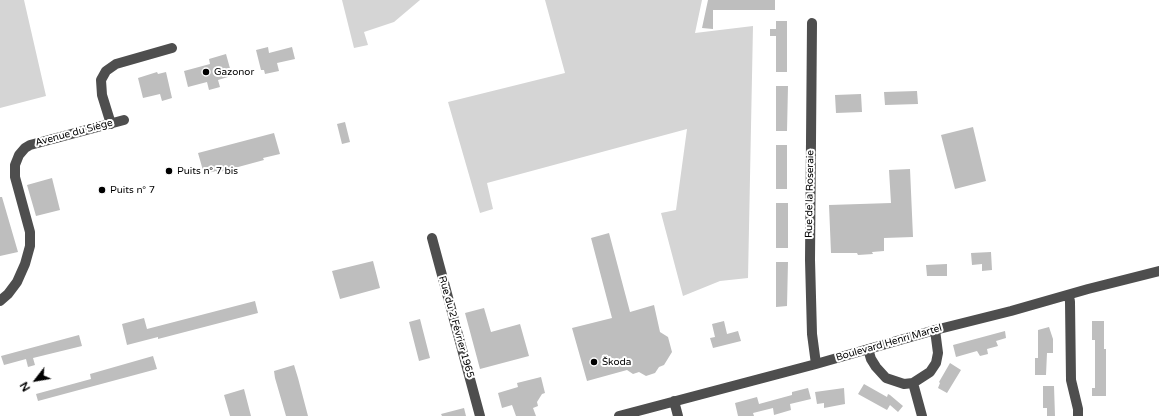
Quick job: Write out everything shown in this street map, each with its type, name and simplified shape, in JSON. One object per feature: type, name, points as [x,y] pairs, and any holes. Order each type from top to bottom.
[{"type":"street","name":"Rue de la Roseraie","points":[[812,23],[810,260],[812,334],[816,364]]},
{"type":"street","points":[[111,124],[102,95],[101,80],[106,71],[116,64],[172,48]]},
{"type":"street","name":"Avenue du Siège","points":[[0,300],[8,294],[17,282],[25,264],[30,246],[30,232],[15,177],[15,165],[19,155],[30,145],[124,120]]},
{"type":"street","name":"Rue du 2 Février 1965","points":[[432,238],[480,416]]},
{"type":"street","name":"Boulevard Henri Martel","points":[[619,416],[1159,271]]},
{"type":"street","points":[[1069,295],[1071,380],[1078,409],[1078,416]]},
{"type":"street","points":[[868,349],[871,359],[886,378],[904,384],[913,383],[930,372],[936,363],[938,353],[935,330]]},
{"type":"street","points":[[913,383],[922,416]]},
{"type":"street","points":[[674,401],[678,416]]},
{"type":"shaded area","points":[[0,0],[24,0],[46,96],[0,108]]},
{"type":"shaded area","points":[[342,0],[420,0],[394,22],[364,32],[368,45],[354,48]]},
{"type":"shaded area","points":[[545,0],[702,0],[695,33],[753,26],[748,278],[720,281],[683,296],[661,213],[676,210],[687,129],[487,183],[493,209],[480,213],[448,102],[565,73]]},
{"type":"building","points":[[708,0],[775,0],[775,10],[713,10],[713,29],[702,28]]},
{"type":"building","points":[[776,21],[787,21],[787,72],[776,72],[776,36],[770,36],[770,29],[776,29]]},
{"type":"building","points":[[268,47],[269,53],[292,47],[295,59],[277,63],[279,71],[265,74],[264,70],[261,70],[256,50]]},
{"type":"building","name":"Gazonor","points":[[226,54],[231,72],[227,73],[228,77],[218,80],[220,87],[209,90],[207,82],[188,87],[184,71],[210,64],[209,59]]},
{"type":"building","points":[[157,72],[158,74],[166,72],[172,98],[162,101],[160,94],[143,98],[138,78]]},
{"type":"building","points":[[776,86],[788,86],[787,131],[776,131]]},
{"type":"building","points":[[917,91],[918,104],[885,105],[884,92]]},
{"type":"building","points":[[861,94],[862,112],[836,113],[835,95]]},
{"type":"building","points":[[345,122],[350,142],[342,144],[337,124]]},
{"type":"building","points":[[973,127],[986,181],[955,189],[941,135]]},
{"type":"building","points":[[274,133],[280,154],[216,173],[216,171],[204,174],[198,153]]},
{"type":"building","points":[[776,145],[787,145],[787,189],[776,189]]},
{"type":"building","points":[[910,169],[913,237],[884,238],[884,251],[872,252],[873,254],[858,255],[857,253],[831,253],[829,205],[891,203],[889,170]]},
{"type":"building","points":[[52,178],[60,210],[36,216],[27,185]]},
{"type":"building","points":[[0,197],[2,197],[18,252],[0,256]]},
{"type":"building","points":[[776,203],[788,203],[788,248],[776,248]]},
{"type":"building","points":[[609,233],[630,312],[654,305],[660,332],[668,337],[672,352],[664,365],[659,367],[655,373],[646,376],[639,372],[633,374],[627,370],[587,381],[572,328],[612,318],[591,238]]},
{"type":"building","points":[[991,252],[992,270],[982,271],[982,264],[972,265],[971,253]]},
{"type":"building","points":[[373,261],[380,288],[340,299],[332,271]]},
{"type":"building","points":[[776,262],[788,262],[787,306],[776,307]]},
{"type":"building","points":[[947,264],[947,276],[927,276],[926,265]]},
{"type":"building","points":[[255,301],[258,313],[158,339],[158,337],[127,345],[122,324],[144,318],[147,329]]},
{"type":"building","points":[[484,308],[491,332],[520,324],[529,356],[480,369],[465,313]]},
{"type":"building","points":[[420,319],[430,358],[419,361],[409,322]]},
{"type":"building","points":[[724,321],[727,334],[738,331],[741,341],[713,348],[710,338],[715,337],[712,324]]},
{"type":"building","points":[[1092,321],[1104,321],[1104,349],[1106,349],[1106,396],[1092,396],[1092,388],[1095,388],[1095,340],[1092,340]]},
{"type":"building","points":[[1049,327],[1053,339],[1053,353],[1047,353],[1046,375],[1035,375],[1035,358],[1038,358],[1038,330]]},
{"type":"building","points":[[1005,331],[1006,338],[996,341],[998,346],[987,349],[988,354],[980,356],[977,351],[956,357],[953,345]]},
{"type":"building","points":[[79,335],[82,346],[33,358],[35,365],[28,367],[26,359],[4,365],[1,356]]},
{"type":"building","points":[[153,356],[157,369],[38,401],[36,394],[91,379],[90,374]]},
{"type":"building","points":[[950,363],[961,370],[947,393],[938,388],[939,382]]},
{"type":"building","points":[[294,365],[308,416],[286,416],[275,378],[274,371]]},
{"type":"building","points":[[541,377],[545,393],[542,394],[537,402],[538,406],[533,408],[536,416],[516,416],[512,405],[502,408],[498,393],[518,387],[517,383]]},
{"type":"building","points":[[864,384],[887,397],[888,394],[890,395],[903,406],[898,412],[890,405],[887,410],[858,394]]},
{"type":"building","points":[[1043,386],[1054,386],[1055,416],[1047,416],[1047,408],[1043,408]]},
{"type":"building","points":[[808,388],[811,399],[790,404],[791,410],[774,415],[773,408],[753,413],[754,416],[738,416],[735,403],[757,397],[759,404],[792,395],[792,392]]},
{"type":"building","points":[[844,388],[845,404],[824,408],[824,403],[817,404],[815,392]]},
{"type":"building","points":[[244,389],[251,416],[230,416],[224,395]]},
{"type":"building","points":[[464,408],[466,416],[442,416],[441,414]]},
{"type":"place","name":"Gazonor","points":[[206,72]]},
{"type":"place","name":"Puits n° 7 bis","points":[[169,171]]},
{"type":"place","name":"Puits n° 7","points":[[102,190]]},
{"type":"place","name":"Škoda","points":[[594,362]]}]
